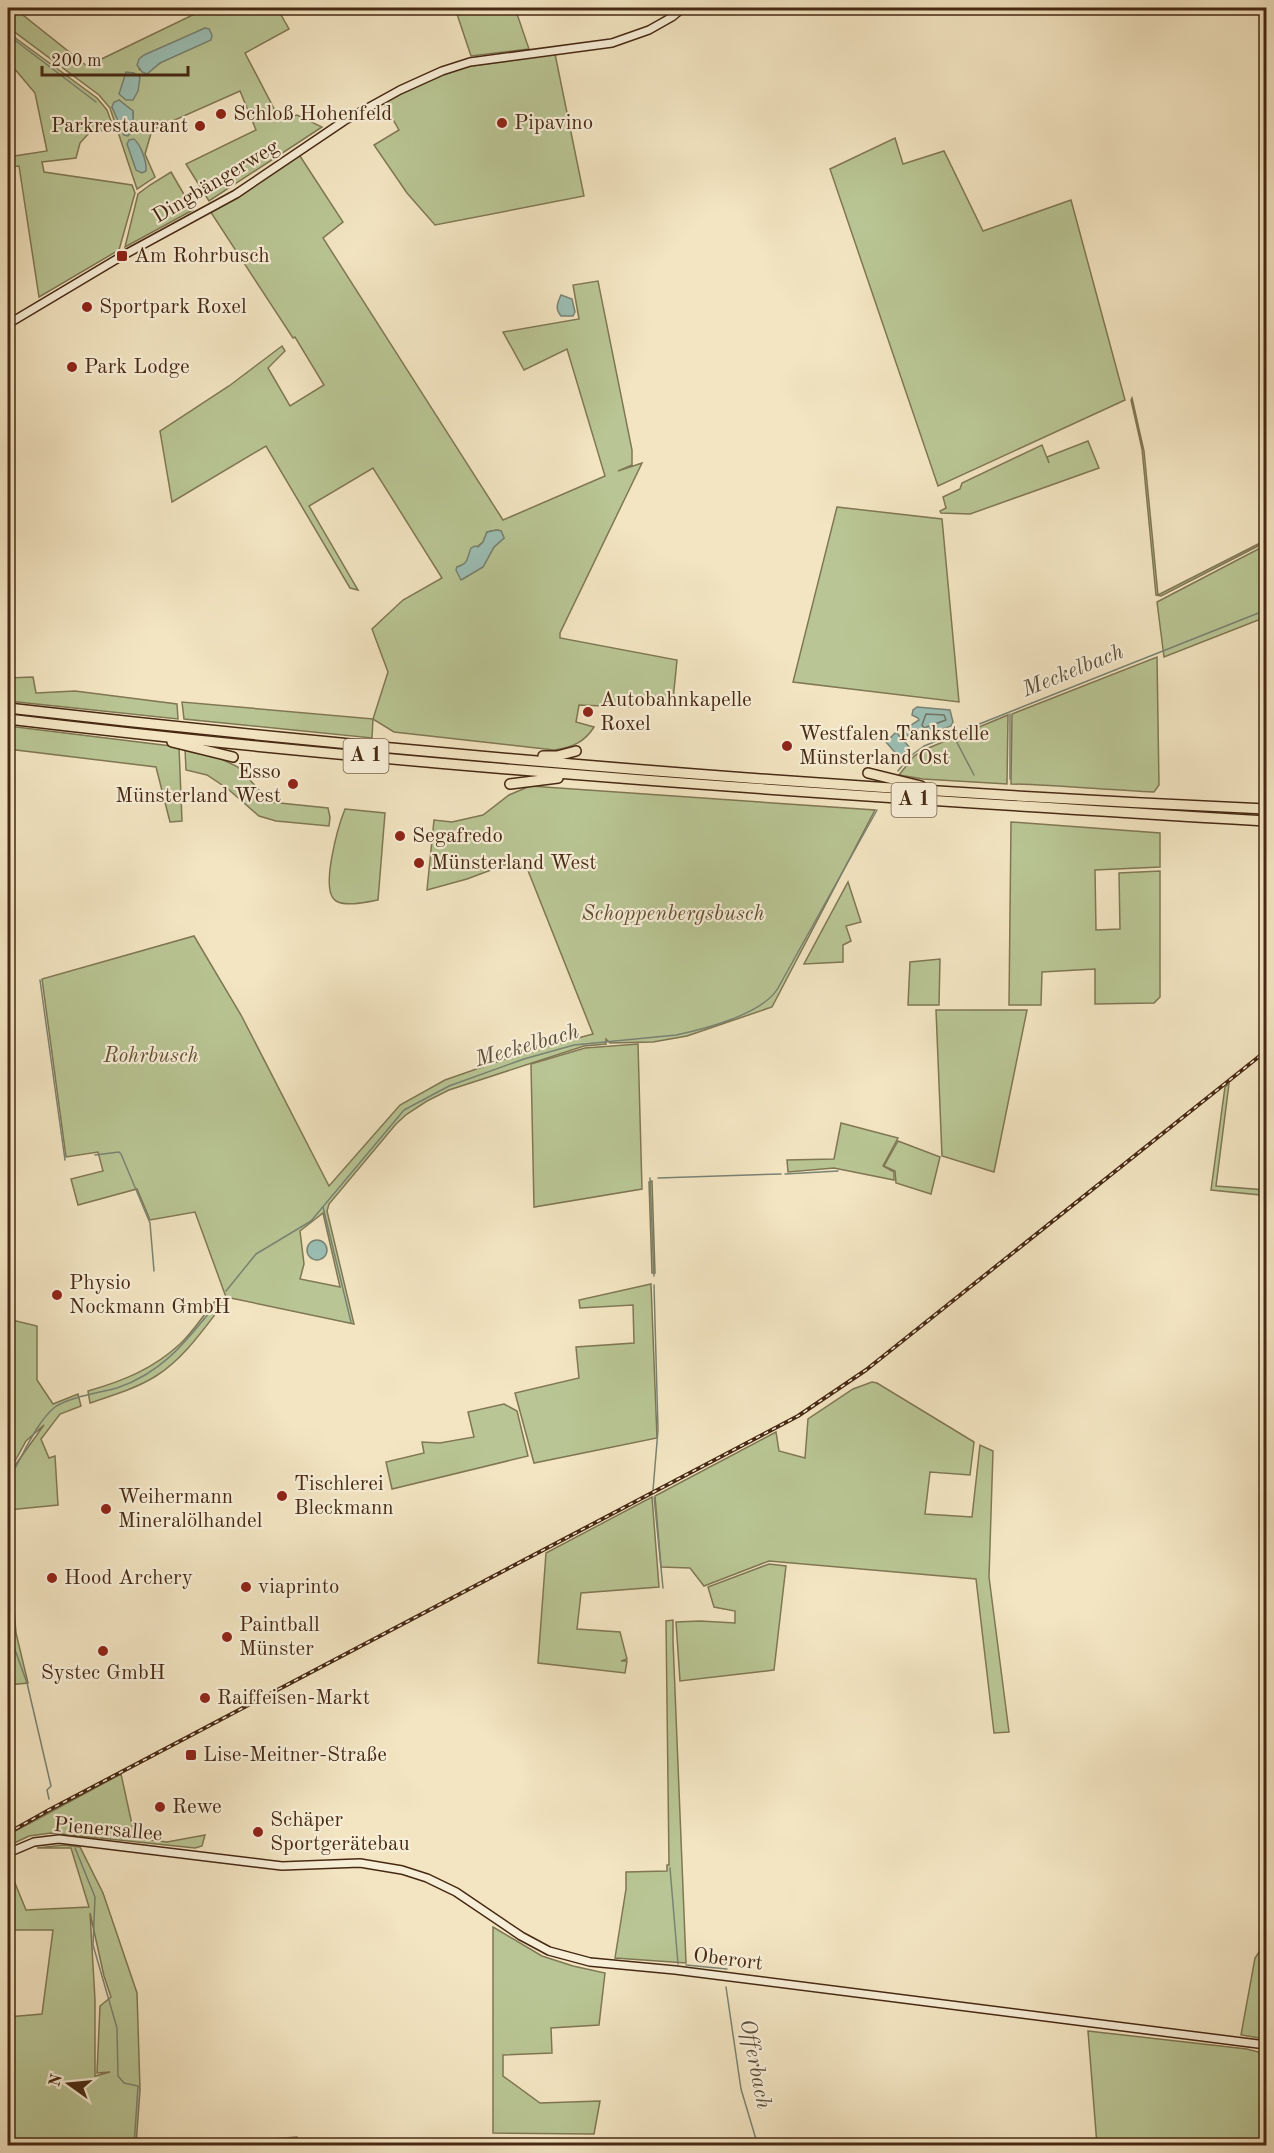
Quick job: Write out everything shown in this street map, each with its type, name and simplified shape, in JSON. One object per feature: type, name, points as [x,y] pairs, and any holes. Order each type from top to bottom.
[{"type":"highway","name":"A 1","points":[[8,708],[505,758],[746,778],[947,792],[1266,809]]},
{"type":"highway","name":"A 1","points":[[8,719],[141,735],[789,792],[1266,821]]},
{"type":"highway","points":[[141,735],[233,757]]},
{"type":"highway","points":[[505,758],[557,756],[576,751]]},
{"type":"highway","points":[[868,773],[947,792]]},
{"type":"highway","points":[[510,784],[545,778],[592,776]]},
{"type":"main road","name":"Dingbängerweg","points":[[8,324],[112,262],[236,194],[344,121],[410,85],[470,62],[612,43],[649,30],[683,8]]},
{"type":"main road","name":"Pienersallee","points":[[8,1853],[34,1842],[59,1839],[207,1857]]},
{"type":"main road","name":"Oberort","points":[[207,1857],[282,1866],[360,1863],[402,1870],[427,1878],[456,1892],[537,1945],[561,1955],[590,1962],[687,1971],[1266,2045]]},
{"type":"green space","points":[[8,8],[14,8],[87,66],[207,8],[277,8],[289,29],[245,53],[280,120],[297,115],[322,127],[209,201],[186,164],[256,130],[240,91],[152,130],[145,154],[155,177],[137,189],[110,108],[99,95],[8,27]],"holes":[[[205,28],[146,74],[139,69],[177,42]],[[119,100],[133,111],[133,129],[121,125],[112,107]]]},
{"type":"green space","points":[[455,8],[515,8],[529,49],[471,56]]},
{"type":"green space","points":[[10,34],[97,98],[107,110],[114,129],[90,132],[80,143],[76,158],[42,162],[44,172],[132,185],[135,193],[119,250],[39,297],[19,166],[8,167],[8,157],[47,151],[35,93],[8,61]]},
{"type":"green space","points":[[555,54],[584,196],[435,225],[407,193],[374,145],[399,130],[383,102],[441,73],[471,66]]},
{"type":"green space","points":[[895,138],[903,164],[944,151],[983,231],[1071,200],[1125,400],[938,486],[830,169]]},
{"type":"green space","points":[[298,153],[343,222],[323,238],[503,520],[605,476],[567,349],[524,370],[503,332],[579,319],[573,285],[598,281],[632,450],[632,465],[618,471],[642,463],[560,633],[560,638],[677,660],[673,700],[654,702],[638,697],[629,707],[579,705],[576,722],[594,727],[577,743],[554,750],[394,732],[373,719],[388,672],[372,629],[403,600],[442,578],[373,468],[309,506],[358,590],[350,588],[266,446],[172,502],[160,431],[229,386],[282,346],[285,351],[268,368],[290,406],[324,385],[295,337],[293,338],[210,211]],"holes":[[[501,531],[504,538],[494,547],[483,567],[463,579],[457,567],[466,563],[470,552],[483,542],[487,532]]]},
{"type":"green space","points":[[171,172],[193,210],[125,247],[138,194]]},
{"type":"green space","points":[[1132,398],[1144,451],[1158,595],[1266,540],[1161,596],[1156,595],[1142,449]]},
{"type":"green space","points":[[1088,441],[1099,468],[970,514],[941,513],[940,511],[946,508],[943,497],[960,489],[962,483],[1042,445],[1049,463],[1047,457]]},
{"type":"green space","points":[[837,507],[942,519],[959,702],[793,682]]},
{"type":"green space","points":[[1266,545],[1266,617],[1164,657],[1157,602]]},
{"type":"green space","points":[[1157,657],[1159,785],[1154,792],[1011,784],[1012,714]]},
{"type":"green space","points":[[33,677],[36,693],[75,691],[177,704],[178,719],[8,701],[8,678]]},
{"type":"green space","points":[[182,702],[373,719],[372,738],[184,719]]},
{"type":"green space","points":[[1008,715],[1007,784],[923,779],[899,775],[914,756],[926,749]]},
{"type":"green space","points":[[8,726],[179,747],[182,821],[170,822],[156,767],[8,749]]},
{"type":"green space","points":[[185,749],[213,755],[238,767],[270,802],[328,808],[329,826],[276,821],[259,816],[228,789],[207,775],[186,770]]},
{"type":"green space","points":[[530,786],[875,810],[772,1007],[687,1036],[653,1042],[610,1043],[606,1039],[606,1044],[584,1046],[449,1090],[427,1101],[396,1124],[329,1204],[327,1211],[354,1324],[226,1297],[195,1212],[150,1220],[137,1189],[78,1205],[71,1179],[103,1171],[98,1152],[66,1157],[42,979],[194,936],[241,1015],[329,1186],[400,1105],[445,1080],[522,1053],[593,1034],[523,858],[467,879],[427,890],[434,820],[452,822],[483,815],[509,795]],"holes":[[[323,1213],[340,1287],[300,1279],[304,1264],[300,1231]]]},
{"type":"green space","points":[[345,809],[385,813],[378,900],[345,904],[336,901],[331,895],[329,885],[332,857]]},
{"type":"green space","points":[[1011,822],[1160,833],[1160,867],[1095,870],[1096,930],[1120,929],[1119,873],[1160,871],[1160,997],[1154,1003],[1095,1004],[1095,969],[1042,972],[1041,1005],[1009,1005]]},
{"type":"green space","points":[[848,882],[861,922],[846,926],[851,941],[843,945],[843,962],[804,964]]},
{"type":"green space","points":[[940,959],[939,1005],[908,1005],[910,962]]},
{"type":"green space","points":[[936,1010],[1027,1010],[994,1172],[942,1156]]},
{"type":"green space","points":[[638,1044],[642,1189],[534,1207],[531,1064],[585,1048]]},
{"type":"green space","points":[[1229,1084],[1216,1186],[1266,1190],[1266,1279],[1260,1195],[1211,1190],[1225,1087]]},
{"type":"green space","points":[[841,1123],[898,1138],[883,1166],[894,1172],[894,1180],[834,1168],[788,1172],[787,1160],[834,1159]]},
{"type":"green space","points":[[898,1141],[940,1157],[931,1194],[896,1183],[895,1171],[884,1166]]},
{"type":"green space","points":[[652,1181],[655,1273],[652,1273],[649,1182]]},
{"type":"green space","points":[[651,1284],[657,1438],[534,1463],[515,1393],[579,1378],[576,1347],[634,1343],[633,1305],[580,1308],[579,1300]]},
{"type":"green space","points":[[216,1300],[223,1304],[192,1343],[166,1369],[140,1385],[90,1403],[88,1391],[137,1373],[170,1353],[189,1334]]},
{"type":"green space","points":[[8,1319],[37,1326],[37,1380],[53,1404],[78,1394],[81,1406],[60,1414],[41,1439],[49,1458],[55,1456],[58,1505],[8,1510],[8,1475],[44,1425],[26,1441],[15,1461],[8,1460]]},
{"type":"green space","points":[[872,1382],[974,1442],[970,1475],[930,1472],[925,1514],[972,1517],[980,1445],[993,1451],[989,1577],[1009,1732],[994,1733],[976,1579],[769,1561],[704,1586],[690,1568],[661,1567],[655,1496],[776,1432],[779,1451],[805,1458],[808,1419],[853,1389]]},
{"type":"green space","points":[[504,1404],[517,1411],[528,1456],[392,1489],[386,1462],[424,1453],[422,1442],[440,1443],[474,1437],[468,1412]]},
{"type":"green space","points":[[652,1497],[659,1587],[581,1593],[577,1629],[620,1632],[627,1659],[621,1661],[627,1661],[625,1673],[538,1663],[546,1553]]},
{"type":"green space","points":[[8,1536],[16,1633],[28,1683],[8,1685]]},
{"type":"green space","points":[[769,1564],[786,1566],[774,1670],[680,1681],[676,1622],[735,1623],[735,1611],[714,1607],[708,1587]]},
{"type":"green space","points":[[673,1620],[686,1963],[615,1958],[626,1889],[626,1872],[667,1871],[667,1865],[669,1865],[666,1621]]},
{"type":"green space","points":[[121,1774],[135,1838],[167,1842],[205,1835],[202,1846],[195,1848],[51,1833],[29,1836],[8,1846],[8,1835]]},
{"type":"green space","points":[[64,1845],[80,1847],[103,1893],[137,1993],[140,2090],[136,2145],[8,2145],[8,2017],[42,2014],[53,1930],[8,1930],[8,1866],[26,1910],[89,1907],[71,1848],[37,1848]],"holes":[[[90,1913],[111,1997],[100,2006],[97,2073],[110,2072],[95,2076],[95,2000]]]},
{"type":"green space","points":[[493,1927],[542,1956],[605,1973],[599,2025],[551,2028],[552,2053],[503,2055],[503,2076],[540,2103],[600,2101],[594,2134],[493,2133]]},
{"type":"green space","points":[[1266,1942],[1266,2039],[1241,2035],[1255,1958]]},
{"type":"green space","points":[[1088,2031],[1247,2049],[1266,2054],[1266,2145],[1097,2145]]},
{"type":"green space","points":[[297,2137],[297,2145],[243,2145],[244,2141]]},
{"type":"water","points":[[205,28],[209,29],[212,35],[211,40],[160,63],[147,74],[142,72],[137,65],[139,59],[144,55]]},
{"type":"water","points":[[126,72],[140,77],[138,91],[133,100],[126,100],[119,94]]},
{"type":"water","points":[[119,100],[133,111],[133,129],[128,136],[124,135],[112,107],[114,102]]},
{"type":"water","points":[[134,139],[139,145],[146,167],[146,171],[142,173],[136,170],[127,144],[129,140]]},
{"type":"water","points":[[561,295],[572,299],[575,312],[573,316],[561,316],[559,313],[557,306]]},
{"type":"water","points":[[501,531],[504,538],[494,547],[483,567],[461,580],[456,570],[457,567],[466,562],[471,548],[478,547],[483,542],[487,532]]},
{"type":"water","points":[[917,707],[950,710],[953,722],[951,726],[912,740],[906,734],[905,729],[919,720],[912,715],[913,710]]},
{"type":"water","points":[[896,732],[910,748],[899,757],[886,742]]},
{"type":"water","points":[[313,1240],[321,1240],[327,1246],[327,1254],[321,1260],[313,1260],[307,1254],[307,1246]]},
{"type":"waterway","points":[[8,35],[96,102]]},
{"type":"waterway","name":"Meckelbach","points":[[898,771],[909,757],[924,746],[1266,610]]},
{"type":"waterway","points":[[1010,714],[1010,779]]},
{"type":"waterway","points":[[952,733],[974,775]]},
{"type":"waterway","name":"Meckelbach","points":[[226,1291],[256,1254],[311,1221],[404,1110],[449,1086],[524,1059],[574,1045],[676,1035],[732,1019],[760,1005],[778,988],[877,810]]},
{"type":"waterway","points":[[40,980],[65,1160]]},
{"type":"waterway","points":[[95,1155],[119,1152],[121,1154],[150,1223],[154,1271]]},
{"type":"waterway","points":[[785,1174],[838,1171]]},
{"type":"waterway","points":[[658,1178],[781,1174]]},
{"type":"waterway","points":[[650,1178],[654,1276]]},
{"type":"waterway","points":[[323,1207],[351,1322]]},
{"type":"waterway","points":[[653,1490],[658,1430],[654,1285]]},
{"type":"waterway","name":"Meckelbach","points":[[8,1480],[41,1422],[55,1407],[76,1398],[117,1388],[148,1373],[173,1353],[217,1303]]},
{"type":"waterway","points":[[654,1497],[663,1588]]},
{"type":"waterway","points":[[8,1594],[10,1636],[27,1683],[51,1786],[47,1790],[49,1799]]},
{"type":"waterway","points":[[75,1848],[95,1897],[93,1945],[117,2028],[118,2076],[124,2083],[138,2086],[134,2146]]},
{"type":"waterway","name":"Offerbach","points":[[670,1868],[678,1964]]},
{"type":"waterway","name":"Offerbach","points":[[686,1965],[727,1969]]},
{"type":"waterway","name":"Offerbach","points":[[726,1987],[741,2089],[758,2146]]},
{"type":"railway","points":[[8,1833],[798,1416],[866,1370],[1266,1051]]},
{"type":"place","name":"Schloß Hohenfeld","points":[[221,114]]},
{"type":"place","name":"Pipavino","points":[[502,123]]},
{"type":"place","name":"Parkrestaurant","points":[[200,126]]},
{"type":"place","name":"Am Rohrbusch","points":[[122,256]]},
{"type":"place","name":"Sportpark Roxel","points":[[87,307]]},
{"type":"place","name":"Park Lodge","points":[[72,367]]},
{"type":"place","name":"Autobahnkapelle Roxel","points":[[588,712]]},
{"type":"place","name":"Westfalen Tankstelle Münsterland Ost","points":[[787,746]]},
{"type":"place","name":"Esso Münsterland West","points":[[293,784]]},
{"type":"place","name":"Segafredo","points":[[400,836]]},
{"type":"place","name":"Münsterland West","points":[[419,863]]},
{"type":"place","name":"Physio Nockmann GmbH","points":[[57,1295]]},
{"type":"place","name":"Tischlerei Bleckmann","points":[[282,1496]]},
{"type":"place","name":"Weihermann Mineralölhandel","points":[[106,1509]]},
{"type":"place","name":"Hood Archery","points":[[52,1578]]},
{"type":"place","name":"viaprinto","points":[[246,1587]]},
{"type":"place","name":"Paintball Münster","points":[[227,1637]]},
{"type":"place","name":"Systec GmbH","points":[[103,1651]]},
{"type":"place","name":"Raiffeisen-Markt","points":[[205,1698]]},
{"type":"place","name":"Lise-Meitner-Straße","points":[[191,1755]]},
{"type":"place","name":"Rewe","points":[[160,1807]]},
{"type":"place","name":"Schäper Sportgerätebau","points":[[258,1832]]},
{"type":"park label","name":"Schoppenbergsbusch","points":[[673,914]]},
{"type":"park label","name":"Rohrbusch","points":[[151,1056]]}]
